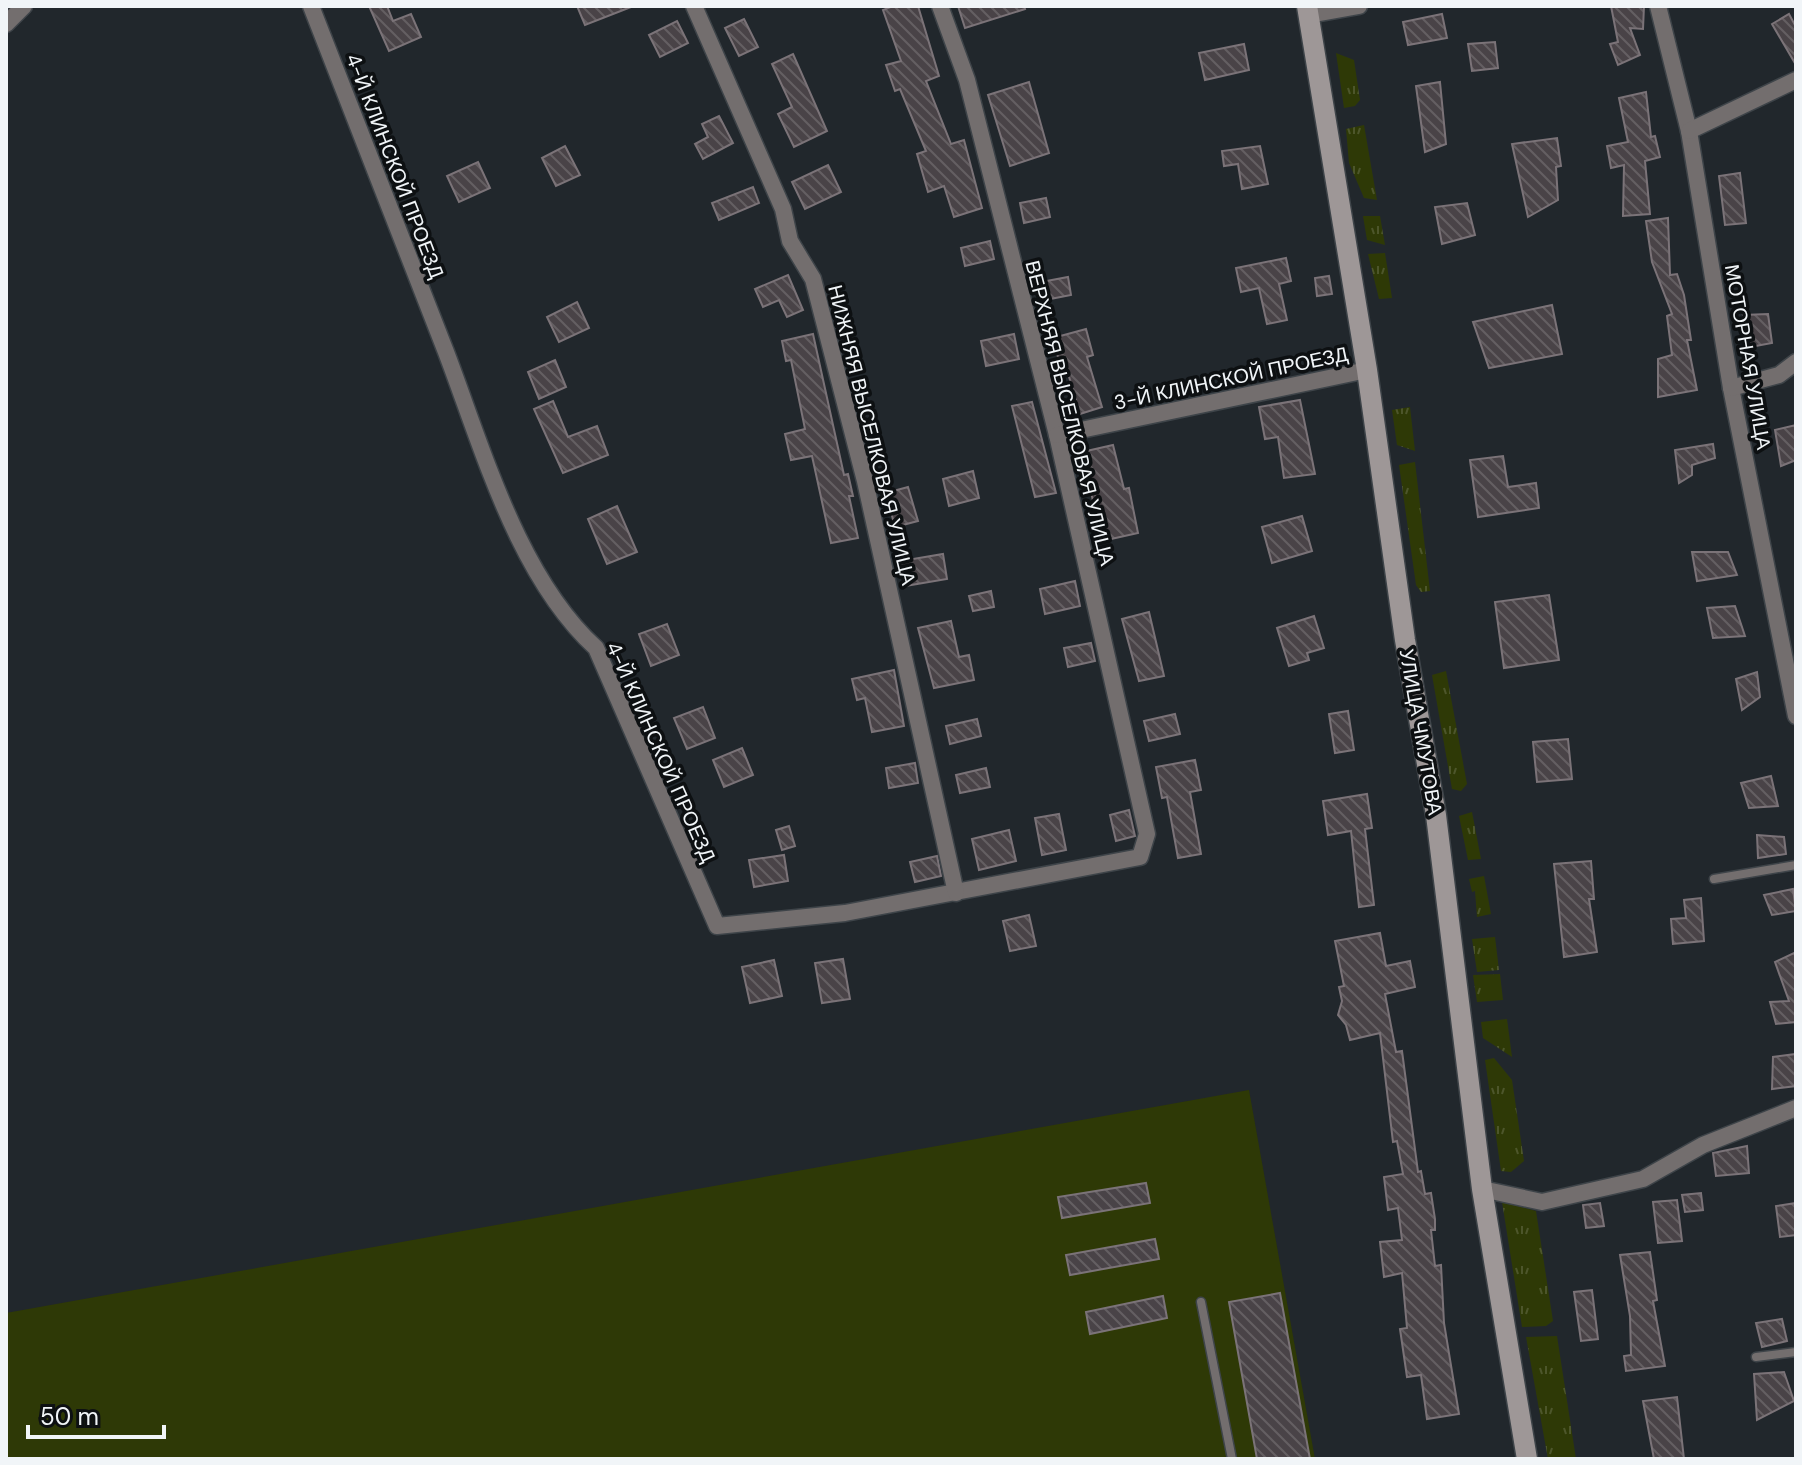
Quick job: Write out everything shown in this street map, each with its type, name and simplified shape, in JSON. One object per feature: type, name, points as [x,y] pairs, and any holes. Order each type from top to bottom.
[{"type":"main road","name":"УЛИЦА ЧМУТОВА","points":[[1308,11],[1367,370],[1405,640],[1436,815],[1482,1189],[1527,1459]]},
{"type":"street","points":[[6,24],[24,6]]},
{"type":"street","name":"4-Й КЛИНСКОЙ ПРОЕЗД","points":[[311,6],[506,506],[548,589],[572,626],[596,648],[717,926],[845,913],[1140,857],[1147,834]]},
{"type":"street","name":"НИЖНЯЯ ВЫСЕЛКОВАЯ УЛИЦА","points":[[694,6],[783,209],[790,241],[813,279],[865,481],[956,893]]},
{"type":"street","name":"ВЕРХНЯЯ ВЫСЕЛКОВАЯ УЛИЦА","points":[[940,6],[967,80],[1057,435],[1147,834]]},
{"type":"street","points":[[1308,11],[1359,6]]},
{"type":"street","name":"МОТОРНАЯ УЛИЦА","points":[[1658,6],[1689,131],[1731,388],[1796,716]]},
{"type":"street","points":[[1689,131],[1796,80]]},
{"type":"street","points":[[1731,388],[1779,375],[1796,362]]},
{"type":"street","name":"3-Й КЛИНСКОЙ ПРОЕЗД","points":[[1057,435],[1367,370]]},
{"type":"street","points":[[1482,1189],[1542,1202],[1643,1179],[1703,1145],[1796,1108]]},
{"type":"lane","points":[[1714,879],[1796,865]]},
{"type":"lane","points":[[1201,1302],[1232,1459]]},
{"type":"lane","points":[[1756,1357],[1796,1352]]},
{"type":"green space","points":[[1336,53],[1354,60],[1360,100],[1355,106],[1344,108]]},
{"type":"green space","points":[[1364,125],[1377,200],[1364,198],[1349,163],[1346,129]]},
{"type":"green space","points":[[1363,216],[1380,216],[1385,245],[1367,240]]},
{"type":"green space","points":[[1385,253],[1392,298],[1379,299],[1368,254]]},
{"type":"green space","points":[[1410,407],[1415,451],[1397,445],[1392,410]]},
{"type":"green space","points":[[1415,462],[1430,591],[1421,592],[1416,585],[1399,465]]},
{"type":"green space","points":[[1446,671],[1467,784],[1461,791],[1452,789],[1432,675]]},
{"type":"green space","points":[[1472,812],[1481,859],[1468,860],[1459,816]]},
{"type":"green space","points":[[1484,876],[1491,914],[1477,917],[1475,891],[1472,892],[1469,879]]},
{"type":"green space","points":[[1495,937],[1499,970],[1477,972],[1472,939]]},
{"type":"green space","points":[[1500,974],[1503,1000],[1477,1002],[1473,975]]},
{"type":"green space","points":[[1507,1019],[1512,1057],[1483,1038],[1481,1022]]},
{"type":"green space","points":[[1494,1058],[1512,1080],[1524,1161],[1511,1172],[1501,1171],[1485,1060]]},
{"type":"green space","points":[[1249,1090],[1315,1459],[6,1459],[6,1313]]},
{"type":"green space","points":[[1502,1202],[1536,1211],[1553,1321],[1546,1326],[1522,1327]]},
{"type":"green space","points":[[1557,1336],[1576,1459],[1548,1459],[1526,1337]]},
{"type":"building","points":[[369,6],[387,6],[393,21],[411,14],[421,37],[389,51]]},
{"type":"building","points":[[577,6],[631,6],[631,7],[585,25]]},
{"type":"building","points":[[893,6],[918,6],[939,76],[926,81],[951,144],[964,140],[982,208],[954,217],[944,186],[928,192],[917,154],[926,151],[900,89],[895,91],[886,65],[901,61],[883,10]]},
{"type":"building","points":[[958,6],[1024,6],[1025,9],[965,28]]},
{"type":"building","points":[[1611,6],[1644,6],[1643,29],[1630,28],[1640,55],[1618,65],[1610,44],[1618,42]]},
{"type":"building","points":[[1442,14],[1447,38],[1408,45],[1403,22]]},
{"type":"building","points":[[1789,14],[1796,27],[1796,65],[1772,24]]},
{"type":"building","points":[[744,19],[758,47],[739,56],[725,28]]},
{"type":"building","points":[[677,21],[688,43],[660,57],[649,35]]},
{"type":"building","points":[[1495,42],[1498,68],[1472,71],[1468,44]]},
{"type":"building","points":[[1244,44],[1249,70],[1205,80],[1199,53]]},
{"type":"building","points":[[793,54],[827,131],[794,147],[778,114],[792,107],[772,64]]},
{"type":"building","points":[[1029,82],[1049,153],[1010,166],[988,95]]},
{"type":"building","points":[[1440,82],[1446,144],[1425,152],[1416,86]]},
{"type":"building","points":[[1646,92],[1651,137],[1655,136],[1660,157],[1645,161],[1650,214],[1623,216],[1624,165],[1611,168],[1607,146],[1628,142],[1619,98]]},
{"type":"building","points":[[719,116],[733,143],[703,159],[695,144],[708,137],[702,124]]},
{"type":"building","points":[[1557,138],[1561,166],[1556,167],[1558,200],[1528,217],[1512,144]]},
{"type":"building","points":[[565,146],[580,175],[556,186],[542,158]]},
{"type":"building","points":[[1260,146],[1268,184],[1242,189],[1238,164],[1224,166],[1222,151]]},
{"type":"building","points":[[478,162],[490,188],[459,202],[447,176]]},
{"type":"building","points":[[828,165],[841,192],[805,209],[792,182]]},
{"type":"building","points":[[1740,173],[1746,223],[1725,225],[1719,176]]},
{"type":"building","points":[[753,187],[759,203],[719,220],[712,203]]},
{"type":"building","points":[[1046,198],[1050,217],[1024,223],[1020,203]]},
{"type":"building","points":[[1467,203],[1475,235],[1442,244],[1435,207]]},
{"type":"building","points":[[1668,218],[1670,275],[1677,274],[1684,295],[1691,340],[1687,340],[1697,390],[1658,397],[1658,359],[1672,355],[1667,316],[1672,314],[1652,262],[1646,221]]},
{"type":"building","points":[[990,241],[994,259],[965,266],[961,248]]},
{"type":"building","points":[[1286,258],[1291,281],[1279,284],[1287,320],[1267,324],[1259,288],[1241,292],[1236,268]]},
{"type":"building","points":[[788,275],[803,310],[787,317],[779,300],[763,307],[755,289]]},
{"type":"building","points":[[1329,276],[1332,294],[1317,296],[1315,278]]},
{"type":"building","points":[[1068,277],[1071,295],[1045,300],[1041,282]]},
{"type":"building","points":[[577,302],[589,328],[559,342],[547,317]]},
{"type":"building","points":[[1552,305],[1562,354],[1489,368],[1473,322]]},
{"type":"building","points":[[1768,314],[1772,343],[1750,347],[1743,315]]},
{"type":"building","points":[[1086,329],[1093,355],[1087,357],[1102,407],[1080,414],[1065,363],[1060,365],[1053,338]]},
{"type":"building","points":[[813,334],[844,475],[848,474],[853,496],[849,496],[858,538],[831,543],[812,456],[791,460],[785,434],[805,429],[791,360],[786,361],[782,341]]},
{"type":"building","points":[[1014,334],[1019,359],[986,366],[981,341]]},
{"type":"building","points":[[555,360],[566,387],[539,399],[528,372]]},
{"type":"building","points":[[1300,400],[1315,474],[1284,478],[1278,437],[1265,439],[1259,407]]},
{"type":"building","points":[[553,401],[568,437],[597,426],[608,455],[563,473],[534,409]]},
{"type":"building","points":[[1032,402],[1056,493],[1035,497],[1012,406]]},
{"type":"building","points":[[1796,425],[1796,460],[1781,466],[1775,430]]},
{"type":"building","points":[[1713,444],[1715,458],[1692,465],[1692,475],[1679,483],[1675,450]]},
{"type":"building","points":[[1113,445],[1124,489],[1129,488],[1138,533],[1102,541],[1082,452]]},
{"type":"building","points":[[1503,456],[1508,487],[1536,483],[1539,508],[1478,517],[1470,460]]},
{"type":"building","points":[[973,471],[979,498],[949,506],[943,479]]},
{"type":"building","points":[[908,487],[918,521],[895,527],[886,493]]},
{"type":"building","points":[[617,506],[637,552],[607,564],[588,519]]},
{"type":"building","points":[[1302,516],[1312,551],[1272,563],[1262,527]]},
{"type":"building","points":[[1692,552],[1728,552],[1737,575],[1697,581]]},
{"type":"building","points":[[943,554],[947,579],[905,586],[901,561]]},
{"type":"building","points":[[1075,581],[1080,606],[1045,614],[1040,589]]},
{"type":"building","points":[[991,591],[994,607],[973,611],[969,596]]},
{"type":"building","points":[[1549,595],[1559,660],[1504,668],[1495,602]]},
{"type":"building","points":[[1735,606],[1745,636],[1713,638],[1707,608]]},
{"type":"building","points":[[1149,612],[1164,676],[1139,681],[1122,619]]},
{"type":"building","points":[[1314,616],[1324,648],[1307,653],[1309,660],[1289,666],[1277,628]]},
{"type":"building","points":[[951,621],[959,657],[969,655],[974,680],[934,688],[918,628]]},
{"type":"building","points":[[667,624],[679,655],[651,666],[639,634]]},
{"type":"building","points":[[1091,643],[1095,661],[1068,667],[1064,648]]},
{"type":"building","points":[[894,670],[904,726],[872,732],[865,698],[857,700],[852,679]]},
{"type":"building","points":[[1757,672],[1760,697],[1742,710],[1736,679]]},
{"type":"building","points":[[703,707],[715,738],[687,749],[674,718]]},
{"type":"building","points":[[1348,711],[1354,750],[1335,753],[1329,714]]},
{"type":"building","points":[[1175,714],[1180,734],[1149,741],[1144,721]]},
{"type":"building","points":[[977,719],[981,736],[950,744],[946,726]]},
{"type":"building","points":[[1568,739],[1572,779],[1537,782],[1533,742]]},
{"type":"building","points":[[742,748],[753,775],[724,787],[713,760]]},
{"type":"building","points":[[1195,760],[1201,790],[1190,792],[1201,854],[1178,858],[1167,797],[1162,798],[1156,767]]},
{"type":"building","points":[[915,763],[918,783],[889,788],[886,768]]},
{"type":"building","points":[[986,768],[990,787],[960,793],[956,775]]},
{"type":"building","points":[[1771,776],[1778,806],[1749,808],[1741,783]]},
{"type":"building","points":[[1367,794],[1372,828],[1365,829],[1374,905],[1359,907],[1351,831],[1328,835],[1323,801]]},
{"type":"building","points":[[1129,810],[1135,836],[1116,841],[1110,815]]},
{"type":"building","points":[[1059,814],[1066,850],[1042,855],[1035,818]]},
{"type":"building","points":[[789,826],[795,846],[782,850],[776,830]]},
{"type":"building","points":[[1009,830],[1016,861],[979,870],[972,839]]},
{"type":"building","points":[[1757,835],[1784,837],[1786,854],[1758,858]]},
{"type":"building","points":[[784,855],[788,881],[754,887],[749,860]]},
{"type":"building","points":[[937,856],[941,876],[915,882],[910,862]]},
{"type":"building","points":[[1591,861],[1594,899],[1589,899],[1597,952],[1564,957],[1554,864]]},
{"type":"building","points":[[1793,889],[1796,911],[1772,915],[1764,895]]},
{"type":"building","points":[[1701,898],[1704,941],[1673,944],[1671,919],[1686,918],[1684,900]]},
{"type":"building","points":[[1029,915],[1036,946],[1010,951],[1003,921]]},
{"type":"building","points":[[1380,933],[1386,966],[1410,961],[1415,987],[1385,994],[1396,1052],[1402,1051],[1418,1172],[1421,1171],[1425,1194],[1431,1193],[1435,1219],[1435,1230],[1431,1230],[1435,1266],[1441,1265],[1444,1323],[1459,1414],[1427,1419],[1421,1375],[1407,1377],[1400,1329],[1407,1328],[1402,1273],[1384,1277],[1380,1242],[1402,1240],[1398,1208],[1388,1210],[1384,1177],[1403,1174],[1397,1141],[1393,1142],[1380,1033],[1350,1040],[1346,1025],[1338,1015],[1342,1001],[1339,987],[1344,986],[1335,941]]},
{"type":"building","points":[[1796,952],[1796,1022],[1776,1024],[1770,1002],[1789,1001],[1775,962]]},
{"type":"building","points":[[843,959],[850,999],[822,1003],[815,963]]},
{"type":"building","points":[[774,960],[782,996],[750,1003],[742,967]]},
{"type":"building","points":[[1796,1054],[1796,1086],[1772,1089],[1773,1057]]},
{"type":"building","points":[[1747,1146],[1749,1173],[1716,1176],[1713,1153]]},
{"type":"building","points":[[1146,1183],[1150,1203],[1062,1218],[1058,1197]]},
{"type":"building","points":[[1701,1193],[1703,1210],[1685,1212],[1682,1195]]},
{"type":"building","points":[[1677,1200],[1682,1241],[1658,1243],[1653,1202]]},
{"type":"building","points":[[1600,1203],[1604,1226],[1586,1228],[1583,1205]]},
{"type":"building","points":[[1796,1203],[1796,1235],[1780,1237],[1776,1206]]},
{"type":"building","points":[[1155,1239],[1159,1259],[1070,1275],[1066,1255]]},
{"type":"building","points":[[1650,1252],[1657,1300],[1653,1301],[1665,1366],[1626,1371],[1624,1356],[1631,1355],[1630,1316],[1620,1255]]},
{"type":"building","points":[[1592,1290],[1598,1339],[1581,1341],[1574,1292]]},
{"type":"building","points":[[1280,1293],[1310,1459],[1257,1459],[1229,1302]]},
{"type":"building","points":[[1163,1296],[1167,1318],[1090,1334],[1086,1312]]},
{"type":"building","points":[[1782,1319],[1787,1341],[1762,1347],[1756,1323]]},
{"type":"building","points":[[1784,1372],[1794,1401],[1757,1420],[1754,1374]]},
{"type":"building","points":[[1677,1397],[1684,1459],[1654,1459],[1643,1401]]}]
